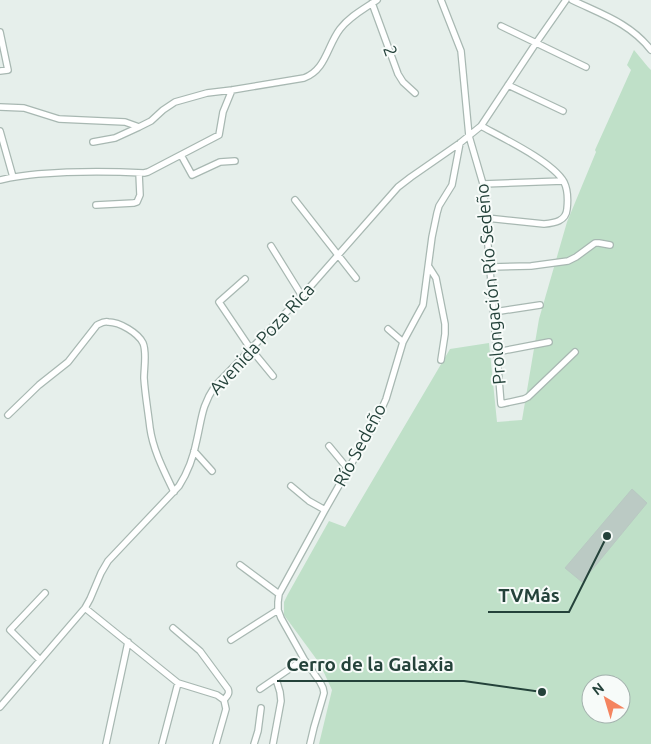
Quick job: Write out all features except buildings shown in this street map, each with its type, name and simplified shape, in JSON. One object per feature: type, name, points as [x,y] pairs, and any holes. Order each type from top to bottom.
[{"type":"street","name":"Prolongación Río Sedeño","points":[[441,0],[461,51],[469,136],[483,184],[501,404],[528,397],[575,352]]},
{"type":"street","points":[[460,143],[481,126],[566,0]]},
{"type":"street","points":[[572,0],[625,25],[639,36],[651,50]]},
{"type":"street","points":[[93,142],[115,138],[139,128],[175,102],[207,93],[310,76],[319,68],[340,28],[356,13],[375,2]]},
{"type":"street","name":"2","points":[[375,2],[398,74],[403,82],[416,93]]},
{"type":"street","points":[[501,26],[586,66]]},
{"type":"street","points":[[0,32],[8,70],[0,71]]},
{"type":"street","points":[[508,85],[563,112]]},
{"type":"street","points":[[0,180],[59,172],[148,172],[219,135],[223,112],[232,90]]},
{"type":"street","points":[[0,107],[24,108],[59,119],[126,122],[139,128]]},
{"type":"street","points":[[481,126],[541,160],[554,170],[563,181],[567,192],[566,215],[558,222],[544,224],[487,218]]},
{"type":"street","points":[[0,131],[13,177]]},
{"type":"street","name":"Avenida Poza Rica","points":[[0,707],[85,608],[108,561],[179,486],[187,472],[194,451],[204,406],[215,386],[302,296],[398,187],[460,143]]},
{"type":"street","name":"Río Sedeño","points":[[310,744],[324,693],[320,682],[304,659],[281,618],[278,610],[279,594],[382,408],[403,342],[424,305],[437,213],[452,185],[460,143]]},
{"type":"street","points":[[181,154],[192,175],[220,162],[235,161]]},
{"type":"street","points":[[96,205],[137,202],[140,195],[140,173]]},
{"type":"street","points":[[483,184],[563,181]]},
{"type":"street","points":[[295,200],[356,278]]},
{"type":"street","points":[[491,267],[532,266],[568,261],[594,243],[610,244]]},
{"type":"street","points":[[271,246],[302,296]]},
{"type":"street","points":[[429,267],[436,278],[445,324],[441,360]]},
{"type":"street","points":[[245,278],[219,302],[250,348],[273,376]]},
{"type":"street","points":[[494,312],[540,304]]},
{"type":"street","points":[[8,415],[39,385],[68,362],[98,325],[103,322],[118,324],[139,337],[144,347],[144,377],[150,430],[158,457],[174,492]]},
{"type":"street","points":[[388,329],[403,342]]},
{"type":"street","points":[[497,352],[549,342]]},
{"type":"street","points":[[330,446],[348,469]]},
{"type":"street","points":[[194,451],[212,471]]},
{"type":"street","points":[[291,486],[309,501],[325,510]]},
{"type":"street","points":[[240,565],[279,594]]},
{"type":"street","points":[[40,660],[10,630],[45,593]]},
{"type":"street","points":[[85,608],[178,683],[217,695],[224,700],[226,708],[216,744]]},
{"type":"street","points":[[231,640],[278,610]]},
{"type":"street","points":[[173,628],[200,650],[228,689],[228,695],[224,700]]},
{"type":"street","points":[[106,744],[128,642]]},
{"type":"street","points":[[260,689],[304,659]]},
{"type":"street","points":[[273,744],[281,702],[276,679]]},
{"type":"street","points":[[162,744],[178,683]]},
{"type":"street","points":[[254,744],[261,708]]},
{"type":"green space","points":[[634,50],[651,70],[651,744],[319,744],[332,690],[320,664],[284,615],[284,602],[329,521],[345,527],[450,349],[489,343],[497,422],[522,420],[539,319],[567,222],[596,152],[595,150],[631,70],[627,65]]},
{"type":"place","name":"TVMás","points":[[607,536]]},
{"type":"place","name":"Cerro de la Galaxia","points":[[542,692]]}]
